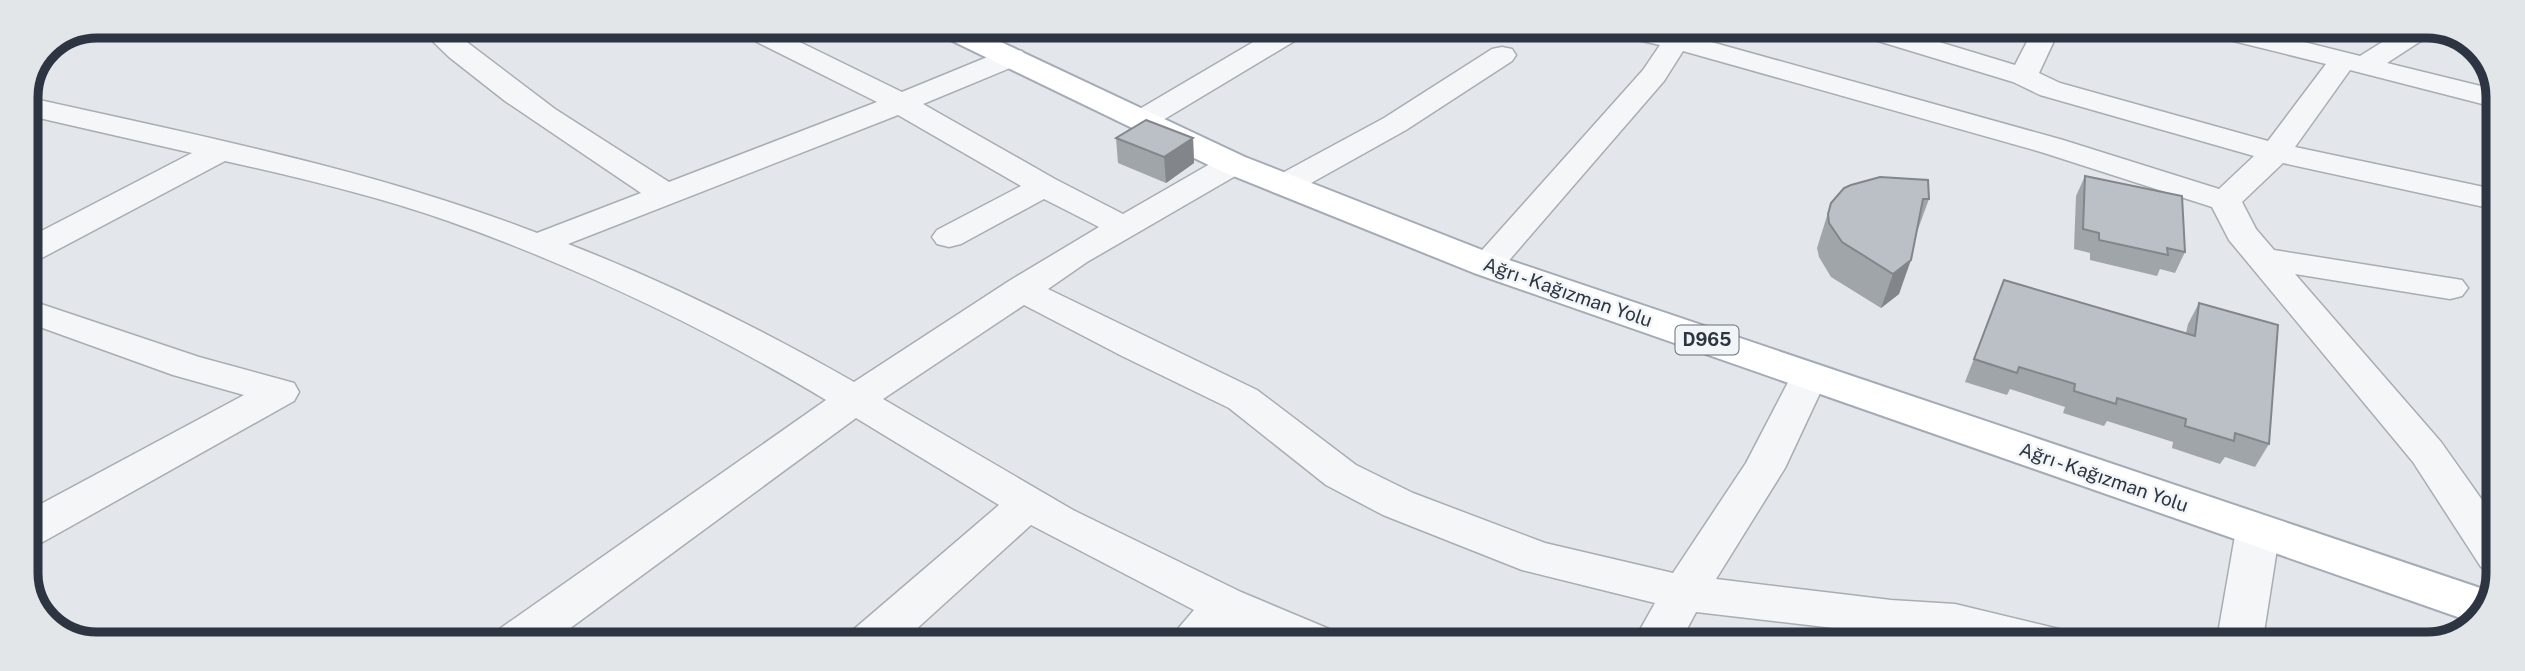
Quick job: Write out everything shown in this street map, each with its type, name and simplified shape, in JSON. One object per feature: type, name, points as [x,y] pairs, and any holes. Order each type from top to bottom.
[{"type":"main road","name":"Ağrı - Kağızman Yolu","points":[[981,38],[1233,164],[1487,265],[2477,605]]},
{"type":"street","points":[[443,38],[469,62],[560,129],[666,194]]},
{"type":"street","points":[[771,38],[866,84],[1044,187],[1122,226]]},
{"type":"street","points":[[538,244],[899,104],[972,38]]},
{"type":"street","points":[[1142,120],[1269,38]]},
{"type":"street","points":[[1663,38],[2052,146],[2225,201],[2241,233],[2427,452],[2486,539]]},
{"type":"street","points":[[1897,38],[2023,76],[2050,89],[2230,142],[2486,197]]},
{"type":"street","points":[[2023,76],[2042,38]]},
{"type":"street","points":[[2254,38],[2486,96]]},
{"type":"street","points":[[2225,201],[2276,152],[2354,63],[2403,38]]},
{"type":"street","points":[[1487,265],[1654,75],[1676,41]]},
{"type":"street","points":[[1284,185],[1395,124],[1502,55]]},
{"type":"street","points":[[38,109],[340,178],[462,215],[606,271],[799,367],[1058,521],[1225,604],[1289,632]]},
{"type":"street","points":[[38,247],[222,150]]},
{"type":"street","points":[[530,632],[854,400],[1021,289],[1122,226],[1233,164]]},
{"type":"street","points":[[949,237],[1044,187]]},
{"type":"street","points":[[2263,259],[2450,288]]},
{"type":"street","points":[[1021,289],[1135,348],[1243,399],[1341,475],[1398,503],[1538,558],[1684,593],[1891,618],[1955,622],[1998,632]]},
{"type":"street","points":[[38,314],[186,366],[281,392],[39,525]]},
{"type":"street","points":[[1662,632],[1764,468],[1809,376]]},
{"type":"street","points":[[882,632],[1028,503]]},
{"type":"street","points":[[2241,632],[2258,530]]},
{"type":"street","points":[[1202,632],[1225,604]]},
{"type":"building","points":[[1146,120],[1193,138],[1164,157],[1116,138]]},
{"type":"building","points":[[2085,176],[2182,196],[2185,252],[2167,248],[2168,255],[2099,240],[2099,233],[2083,229]]},
{"type":"building","points":[[1880,177],[1928,180],[1929,199],[1923,199],[1911,260],[1893,274],[1842,242],[1829,223],[1831,203],[1844,188]]},
{"type":"building","points":[[2004,280],[2195,336],[2199,303],[2278,325],[2269,444],[2235,433],[2234,441],[2185,426],[2186,419],[2117,398],[2116,404],[2074,391],[2075,384],[2019,367],[2017,373],[1974,359]]}]
